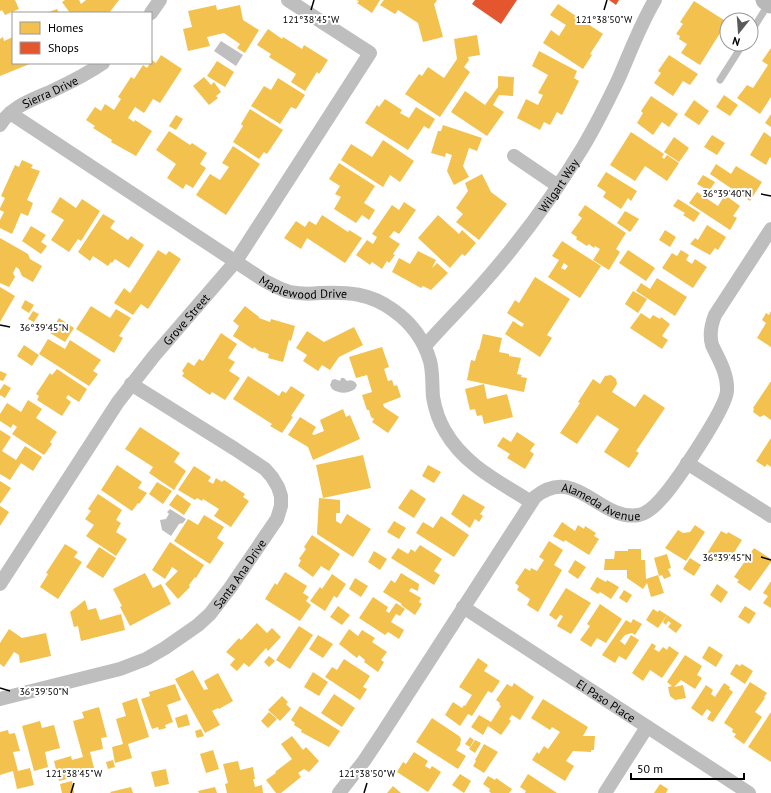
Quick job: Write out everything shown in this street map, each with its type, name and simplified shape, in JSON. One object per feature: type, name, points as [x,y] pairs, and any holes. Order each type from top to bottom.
[{"type":"street","points":[[152,12],[160,0]]},
{"type":"street","name":"Grove Street","points":[[0,584],[104,423],[132,384],[236,261],[370,53],[288,0]]},
{"type":"street","name":"Wilgart Way","points":[[425,346],[508,254],[558,186],[598,119],[617,81],[640,28],[655,0]]},
{"type":"street","name":"Sierra Drive","points":[[0,125],[10,113],[23,104],[77,79],[101,64]]},
{"type":"street","name":"Maplewood Drive","points":[[10,113],[265,281],[290,292],[301,294],[352,293],[380,302],[393,310],[406,320],[425,346],[430,360],[436,408],[442,426],[454,444],[464,457],[475,466],[531,502]]},
{"type":"street","points":[[514,156],[558,186]]},
{"type":"street","name":"Alameda Avenue","points":[[339,793],[368,755],[535,498],[544,491],[552,488],[565,488],[580,491],[616,512],[625,514],[640,514],[654,506],[662,498],[687,463],[721,409],[727,392],[726,377],[711,340],[711,328],[720,308],[770,234]]},
{"type":"street","name":"Santa Ana Drive","points":[[0,699],[120,669],[146,659],[165,648],[198,625],[210,614],[230,588],[277,519],[281,506],[281,496],[278,487],[265,469],[132,384]]},
{"type":"street","points":[[687,463],[771,516]]},
{"type":"street","name":"El Paso Place","points":[[463,607],[750,793]]},
{"type":"street","points":[[605,793],[647,727]]},
{"type":"lane","points":[[759,18],[768,2]]},
{"type":"lane","points":[[720,80],[738,52]]},
{"type":"shaded area","points":[[221,41],[243,55],[236,66],[214,51]]},
{"type":"shaded area","points":[[341,378],[344,378],[347,381],[354,381],[357,385],[355,389],[344,393],[332,389],[330,385],[332,380],[335,379],[340,381]]},
{"type":"shaded area","points":[[170,509],[186,519],[183,523],[179,524],[171,536],[162,530],[160,520],[166,519],[169,514],[167,512]]},
{"type":"building: Homes","points":[[0,0],[15,0],[19,9],[5,15],[2,10],[0,11]]},
{"type":"building: Homes","points":[[65,0],[79,0],[81,4],[86,0],[119,0],[110,12],[69,12],[62,2]]},
{"type":"building: Homes","points":[[356,0],[380,0],[372,13],[357,3],[359,1]]},
{"type":"building: Homes","points":[[384,0],[436,0],[437,1],[434,4],[443,37],[423,42],[418,23],[398,10],[395,14],[380,5]]},
{"type":"building: Homes","points":[[694,1],[719,17],[719,35],[700,65],[681,53],[687,44],[679,39],[680,36],[676,34],[683,24],[680,22]]},
{"type":"building: Homes","points":[[558,4],[603,34],[590,54],[592,55],[583,69],[543,43],[551,30],[559,36],[566,25],[550,15]]},
{"type":"building: Homes","points":[[216,5],[217,10],[240,5],[243,20],[259,30],[245,53],[237,48],[240,44],[224,33],[207,37],[210,46],[188,51],[183,29],[192,27],[188,11]]},
{"type":"building: Homes","points":[[57,9],[58,12],[49,12]]},
{"type":"building: Homes","points":[[268,29],[282,39],[283,37],[302,49],[304,45],[328,60],[319,74],[317,72],[305,91],[291,82],[296,74],[269,57],[271,54],[257,45]]},
{"type":"building: Homes","points":[[477,35],[480,55],[468,57],[469,60],[464,67],[470,72],[440,117],[405,94],[419,74],[422,76],[428,67],[444,78],[457,59],[454,39]]},
{"type":"building: Homes","points":[[3,37],[4,41],[12,37],[12,64],[30,64],[0,76],[0,39]]},
{"type":"building: Homes","points":[[771,48],[771,97],[760,114],[737,98],[747,85],[753,88],[768,65],[762,61]]},
{"type":"building: Homes","points":[[539,51],[577,71],[574,78],[579,81],[562,115],[557,112],[550,125],[544,122],[540,130],[517,118],[526,99],[538,105],[543,95],[538,93],[548,75],[532,66]]},
{"type":"building: Homes","points":[[161,55],[182,69],[160,103],[153,99],[144,113],[135,107],[128,118],[134,122],[135,120],[152,131],[136,156],[111,142],[112,140],[93,128],[95,126],[86,120],[95,107],[101,111],[105,104],[114,110],[121,99],[118,97],[131,77],[134,79],[143,65],[147,68],[150,64],[152,64],[152,60],[156,63]]},
{"type":"building: Homes","points":[[669,55],[698,74],[690,85],[683,81],[673,96],[654,83],[661,73],[658,71]]},
{"type":"building: Homes","points":[[217,61],[234,72],[225,87],[207,76]]},
{"type":"building: Homes","points":[[498,76],[514,77],[513,96],[499,95],[493,105],[504,112],[487,136],[451,112],[465,91],[485,105],[498,87]]},
{"type":"building: Homes","points":[[204,77],[211,85],[214,82],[221,92],[216,96],[218,98],[209,105],[193,86]]},
{"type":"building: Homes","points":[[278,78],[305,95],[296,109],[291,107],[280,124],[251,106],[264,86],[271,90]]},
{"type":"building: Homes","points":[[724,95],[738,105],[730,116],[716,107]]},
{"type":"building: Homes","points":[[651,96],[678,114],[669,127],[662,122],[653,135],[637,123],[643,113],[641,111]]},
{"type":"building: Homes","points":[[385,99],[402,110],[400,113],[409,118],[416,107],[435,119],[429,129],[424,126],[408,150],[365,123],[377,105],[379,107]]},
{"type":"building: Homes","points":[[694,100],[709,111],[699,125],[684,115]]},
{"type":"building: Homes","points":[[250,109],[283,130],[267,154],[264,152],[259,159],[233,142],[243,126],[241,124]]},
{"type":"building: Homes","points":[[771,114],[771,127],[765,123]]},
{"type":"building: Homes","points":[[176,115],[183,119],[176,130],[169,126]]},
{"type":"building: Homes","points":[[443,125],[482,138],[477,151],[469,148],[463,166],[469,177],[454,185],[447,171],[452,155],[446,153],[445,157],[431,153],[438,131],[441,131]]},
{"type":"building: Homes","points":[[169,131],[190,145],[192,143],[207,153],[200,164],[206,168],[193,188],[186,184],[183,189],[167,178],[176,164],[156,150]]},
{"type":"building: Homes","points":[[631,132],[664,154],[662,157],[664,159],[667,155],[679,163],[667,181],[645,166],[635,181],[610,165]]},
{"type":"building: Homes","points":[[764,132],[771,137],[771,158],[770,157],[766,165],[750,155]]},
{"type":"building: Homes","points":[[712,135],[725,143],[717,155],[704,147]]},
{"type":"building: Homes","points":[[674,137],[689,148],[679,162],[664,152]]},
{"type":"building: Homes","points":[[383,140],[414,161],[400,182],[390,175],[383,187],[341,160],[351,144],[372,157]]},
{"type":"building: Homes","points":[[233,146],[260,164],[226,215],[196,195],[210,174],[220,180],[229,167],[222,163]]},
{"type":"building: Homes","points":[[22,160],[33,165],[31,168],[40,171],[27,200],[33,203],[28,216],[21,213],[12,234],[0,228],[0,220],[4,212],[0,210],[0,208],[5,198],[1,196],[15,165],[19,167]]},
{"type":"building: Homes","points":[[339,163],[375,186],[364,203],[375,210],[369,220],[362,215],[356,223],[334,209],[341,197],[335,194],[340,186],[329,179]]},
{"type":"building: Homes","points":[[716,164],[731,174],[736,166],[762,182],[750,201],[710,174]]},
{"type":"building: Homes","points":[[606,172],[637,191],[631,201],[628,198],[621,209],[603,197],[606,192],[597,186]]},
{"type":"building: Homes","points":[[482,174],[491,192],[507,204],[479,240],[456,222],[463,214],[456,208],[468,191],[465,183]]},
{"type":"building: Homes","points":[[703,175],[715,182],[709,191],[697,184]]},
{"type":"building: Homes","points":[[697,192],[718,206],[725,195],[740,206],[733,216],[737,218],[730,230],[689,203]]},
{"type":"building: Homes","points":[[60,197],[76,208],[82,199],[100,211],[81,241],[78,239],[69,252],[51,240],[64,220],[51,212]]},
{"type":"building: Homes","points":[[678,199],[700,213],[694,222],[683,215],[685,213],[673,206]]},
{"type":"building: Homes","points":[[404,202],[416,210],[399,234],[394,231],[389,237],[400,244],[393,254],[395,255],[389,263],[387,261],[382,269],[372,262],[370,265],[356,255],[367,240],[373,244],[377,237],[372,234],[392,205],[399,210]]},
{"type":"building: Homes","points":[[585,205],[626,233],[616,249],[620,252],[609,270],[593,260],[600,249],[595,246],[594,248],[589,244],[587,246],[576,239],[577,237],[571,233],[582,218],[578,215]]},
{"type":"building: Homes","points":[[625,211],[639,219],[630,232],[617,223]]},
{"type":"building: Homes","points":[[103,214],[115,221],[110,228],[128,240],[131,236],[144,245],[129,268],[115,259],[108,266],[93,256],[90,261],[78,252]]},
{"type":"building: Homes","points":[[322,215],[348,232],[349,230],[362,238],[345,263],[307,238],[301,249],[284,238],[296,221],[305,227],[309,221],[316,225]]},
{"type":"building: Homes","points":[[438,215],[459,234],[462,230],[476,243],[465,256],[462,254],[450,268],[418,238]]},
{"type":"building: Homes","points":[[707,225],[726,237],[718,250],[715,248],[710,255],[690,244],[695,238],[698,240]]},
{"type":"building: Homes","points":[[31,226],[46,235],[41,242],[47,246],[41,254],[22,241]]},
{"type":"building: Homes","points":[[665,230],[676,237],[670,247],[659,240]]},
{"type":"building: Homes","points":[[0,238],[28,254],[30,259],[42,266],[33,282],[22,276],[19,269],[16,267],[13,273],[15,277],[9,287],[0,283]]},
{"type":"building: Homes","points":[[562,241],[601,266],[580,298],[548,277],[559,260],[552,256]],"holes":[[[564,263],[568,266],[565,270],[561,268]]]},
{"type":"building: Homes","points":[[158,250],[166,255],[169,251],[181,259],[148,309],[141,304],[133,315],[114,303],[124,288],[130,293]]},
{"type":"building: Homes","points":[[628,250],[655,268],[646,281],[619,263]]},
{"type":"building: Homes","points":[[681,250],[689,255],[686,260],[692,264],[695,259],[707,267],[693,288],[662,268],[672,253],[677,256]]},
{"type":"building: Homes","points":[[418,251],[436,260],[432,268],[437,263],[448,273],[431,290],[423,286],[421,288],[392,272],[399,258],[410,264]]},
{"type":"building: Homes","points":[[535,277],[570,299],[547,335],[552,338],[540,357],[505,334],[513,321],[522,327],[524,324],[507,313],[515,300],[519,303]]},
{"type":"building: Homes","points":[[657,278],[687,297],[675,316],[636,291],[641,283],[650,289]]},
{"type":"building: Homes","points":[[0,287],[15,296],[0,322]]},
{"type":"building: Homes","points":[[633,291],[647,299],[638,313],[625,304]]},
{"type":"building: Homes","points":[[25,300],[34,305],[29,313],[21,308]]},
{"type":"building: Homes","points":[[91,306],[110,318],[116,309],[131,318],[119,336],[123,338],[114,353],[76,329]]},
{"type":"building: Homes","points":[[245,306],[259,318],[270,322],[271,319],[295,326],[291,341],[289,340],[283,362],[268,358],[269,354],[259,351],[254,347],[253,349],[233,336],[239,326],[233,321]]},
{"type":"building: Homes","points":[[33,311],[39,314],[34,322],[28,319]]},
{"type":"building: Homes","points":[[771,311],[771,347],[757,338],[766,323],[762,320],[766,313],[769,315]]},
{"type":"building: Homes","points":[[641,313],[650,319],[653,315],[660,319],[661,317],[670,324],[662,336],[668,340],[662,349],[630,328]]},
{"type":"building: Homes","points":[[59,318],[74,328],[65,342],[50,333]]},
{"type":"building: Homes","points":[[354,327],[363,345],[339,357],[330,370],[322,365],[318,371],[303,361],[307,355],[296,348],[307,331],[324,342]]},
{"type":"building: Homes","points":[[221,333],[237,344],[228,358],[235,362],[229,371],[240,378],[225,400],[212,392],[210,395],[182,376],[184,373],[182,371],[188,362],[194,366],[199,359],[203,361]]},
{"type":"building: Homes","points":[[483,334],[502,338],[499,352],[509,354],[509,356],[521,358],[517,374],[522,375],[521,377],[527,378],[524,392],[467,380],[471,360],[475,361]]},
{"type":"building: Homes","points":[[48,339],[65,349],[70,340],[101,360],[93,371],[98,374],[89,386],[39,354]]},
{"type":"building: Homes","points":[[24,345],[39,355],[32,366],[17,356]]},
{"type":"building: Homes","points":[[382,347],[389,367],[384,369],[388,381],[392,380],[394,386],[397,385],[401,397],[383,404],[384,407],[399,417],[388,433],[372,422],[374,419],[371,417],[369,410],[367,410],[362,395],[372,392],[367,375],[356,378],[349,357]]},
{"type":"building: Homes","points":[[57,369],[87,389],[79,402],[68,395],[66,398],[71,402],[62,416],[37,400],[39,396],[36,394],[50,373],[52,375]]},
{"type":"building: Homes","points":[[0,371],[7,374],[3,381],[0,380]]},
{"type":"building: Homes","points":[[611,375],[616,379],[617,384],[612,392],[635,407],[644,394],[665,408],[636,451],[639,453],[629,468],[604,452],[619,429],[597,415],[577,444],[560,433],[580,403],[578,402],[593,379],[600,384],[605,376]]},
{"type":"building: Homes","points":[[248,376],[279,396],[282,391],[286,393],[291,386],[305,395],[282,433],[270,426],[272,424],[233,399]]},
{"type":"building: Homes","points":[[771,381],[771,420],[764,415],[760,417],[753,412],[753,408]]},
{"type":"building: Homes","points":[[4,384],[11,388],[5,398],[0,395],[0,390]]},
{"type":"building: Homes","points":[[484,384],[487,399],[507,394],[513,417],[484,424],[482,415],[477,416],[475,409],[470,410],[465,389]]},
{"type":"building: Homes","points":[[28,400],[42,409],[36,418],[57,432],[50,442],[52,444],[44,455],[12,434],[17,427],[13,424],[11,428],[0,421],[0,414],[7,403],[21,412]]},
{"type":"building: Homes","points":[[343,409],[346,417],[350,415],[360,439],[313,460],[308,447],[288,435],[300,417],[316,427],[312,434],[314,435],[324,431],[320,420]]},
{"type":"building: Homes","points":[[140,427],[180,453],[174,462],[186,471],[174,490],[149,473],[153,467],[125,449]]},
{"type":"building: Homes","points":[[0,430],[11,437],[2,451],[16,460],[25,446],[42,457],[33,471],[21,463],[10,480],[0,474]]},
{"type":"building: Homes","points":[[517,432],[535,444],[530,451],[534,454],[525,469],[507,458],[510,454],[497,446],[503,437],[511,442]]},
{"type":"building: Homes","points":[[771,438],[771,467],[767,464],[765,467],[756,461]]},
{"type":"building: Homes","points":[[363,455],[371,488],[323,498],[316,465]]},
{"type":"building: Homes","points":[[117,465],[142,482],[138,488],[147,493],[132,511],[101,490]]},
{"type":"building: Homes","points":[[428,465],[441,472],[434,483],[422,476]]},
{"type":"building: Homes","points":[[194,466],[211,477],[208,481],[213,484],[216,478],[222,482],[224,480],[245,494],[243,497],[249,501],[231,527],[214,516],[219,509],[203,499],[202,501],[197,498],[195,500],[178,490]]},
{"type":"building: Homes","points":[[0,481],[11,488],[0,504]]},
{"type":"building: Homes","points":[[157,482],[172,491],[163,504],[149,494]]},
{"type":"building: Homes","points":[[411,489],[426,499],[414,518],[398,508]]},
{"type":"building: Homes","points":[[98,494],[122,510],[116,520],[121,523],[116,532],[127,539],[116,556],[86,536],[94,525],[85,519],[91,511],[88,509]]},
{"type":"building: Homes","points":[[177,494],[191,504],[184,515],[169,505]]},
{"type":"building: Homes","points":[[463,494],[485,507],[480,514],[483,516],[479,522],[475,519],[470,528],[451,514]]},
{"type":"building: Homes","points":[[319,498],[340,500],[340,513],[336,513],[336,521],[341,524],[347,514],[371,529],[353,557],[317,534]]},
{"type":"building: Homes","points":[[0,506],[9,512],[0,526]]},
{"type":"building: Homes","points":[[204,515],[224,527],[217,538],[224,543],[210,564],[174,541],[188,519],[198,525]]},
{"type":"building: Homes","points":[[441,516],[469,535],[454,557],[416,533],[423,522],[433,528]]},
{"type":"building: Homes","points":[[394,521],[406,528],[399,539],[387,532]]},
{"type":"building: Homes","points":[[562,522],[575,531],[578,525],[584,529],[585,526],[596,533],[594,536],[599,539],[589,555],[565,540],[564,542],[553,536]]},
{"type":"building: Homes","points":[[695,525],[705,532],[686,561],[665,548],[678,530],[683,533],[690,532]]},
{"type":"building: Homes","points":[[721,531],[727,534],[728,532],[742,540],[728,562],[721,558],[718,562],[706,555]]},
{"type":"building: Homes","points":[[312,535],[340,554],[329,571],[321,566],[313,577],[298,566],[301,560],[299,559],[306,549],[304,547]]},
{"type":"building: Homes","points":[[549,541],[563,550],[554,565],[562,570],[538,612],[527,605],[530,599],[517,590],[519,586],[515,583],[525,568],[530,571],[531,568],[537,571],[544,560],[539,557]]},
{"type":"building: Homes","points":[[170,542],[204,565],[196,578],[195,577],[189,585],[190,587],[178,599],[165,584],[178,571],[172,567],[165,579],[152,570]]},
{"type":"building: Homes","points":[[65,544],[78,552],[74,557],[82,562],[58,599],[40,587],[48,574],[46,573]]},
{"type":"building: Homes","points":[[420,545],[442,559],[434,571],[440,575],[434,585],[391,558],[398,548],[408,554],[411,549],[415,552]]},
{"type":"building: Homes","points":[[99,547],[116,558],[103,578],[86,567]]},
{"type":"building: Homes","points":[[754,548],[771,559],[771,562],[750,591],[737,582],[739,580],[734,577]]},
{"type":"building: Homes","points":[[628,549],[641,549],[641,560],[645,560],[646,579],[658,575],[664,593],[651,597],[647,583],[643,589],[627,578],[627,570],[604,570],[605,559],[614,559],[615,551],[628,551]]},
{"type":"building: Homes","points":[[374,551],[387,559],[380,570],[368,562]]},
{"type":"building: Homes","points":[[667,554],[671,568],[668,569],[671,576],[664,579],[662,575],[659,576],[654,558]]},
{"type":"building: Homes","points":[[690,558],[701,565],[694,576],[683,569]]},
{"type":"building: Homes","points":[[575,560],[586,567],[578,579],[568,572]]},
{"type":"building: Homes","points":[[285,572],[307,586],[303,593],[309,597],[306,601],[311,605],[300,621],[265,599],[275,583],[277,585]]},
{"type":"building: Homes","points":[[145,573],[153,588],[161,584],[171,604],[130,626],[113,589]]},
{"type":"building: Homes","points":[[401,573],[419,584],[418,591],[411,588],[409,591],[421,598],[419,602],[422,604],[415,615],[401,605],[402,604],[383,592],[391,580],[395,583]]},
{"type":"building: Homes","points":[[332,574],[346,584],[337,598],[334,596],[325,611],[310,601],[320,587],[322,589]]},
{"type":"building: Homes","points":[[597,577],[606,582],[607,580],[619,587],[611,599],[600,592],[598,594],[590,589]]},
{"type":"building: Homes","points":[[355,578],[368,586],[361,597],[349,589]]},
{"type":"building: Homes","points":[[771,581],[771,608],[763,603],[768,596],[763,593]]},
{"type":"building: Homes","points":[[717,584],[728,592],[721,603],[710,595]]},
{"type":"building: Homes","points":[[566,588],[591,603],[571,634],[557,626],[563,616],[560,615],[556,620],[549,615]]},
{"type":"building: Homes","points":[[624,590],[632,595],[627,603],[619,598]]},
{"type":"building: Homes","points":[[373,597],[388,607],[386,611],[389,613],[396,603],[405,609],[400,616],[396,614],[391,622],[404,630],[399,639],[388,632],[385,635],[359,618]]},
{"type":"building: Homes","points":[[85,600],[88,610],[96,608],[100,620],[121,614],[125,630],[81,641],[78,626],[74,627],[70,612]]},
{"type":"building: Homes","points":[[600,604],[622,619],[606,643],[597,638],[591,647],[580,640],[590,626],[587,624]]},
{"type":"building: Homes","points":[[338,606],[350,615],[342,625],[330,617]]},
{"type":"building: Homes","points":[[745,606],[756,613],[749,624],[738,617]]},
{"type":"building: Homes","points":[[653,609],[658,612],[659,610],[667,615],[658,628],[646,620]]},
{"type":"building: Homes","points":[[667,615],[682,625],[676,633],[668,627],[671,623],[668,621],[666,625],[663,622]]},
{"type":"building: Homes","points":[[633,619],[642,624],[635,635],[632,633],[625,635],[620,641],[625,645],[631,635],[639,640],[626,660],[619,656],[615,663],[602,655],[626,620],[631,623]]},
{"type":"building: Homes","points":[[257,623],[267,633],[272,628],[281,637],[268,651],[266,648],[249,667],[244,663],[237,671],[230,665],[235,659],[226,652],[239,638],[241,640]]},
{"type":"building: Homes","points":[[299,626],[313,635],[290,669],[276,660]]},
{"type":"building: Homes","points":[[9,629],[22,638],[46,633],[51,656],[20,663],[19,655],[14,652],[4,667],[0,664],[0,643]]},
{"type":"building: Homes","points":[[349,629],[358,636],[362,630],[375,638],[372,642],[387,652],[381,660],[384,662],[378,672],[364,662],[365,660],[359,655],[357,658],[339,644]]},
{"type":"building: Homes","points":[[318,635],[333,644],[323,658],[309,649]]},
{"type":"building: Homes","points":[[652,643],[656,646],[654,649],[659,652],[663,647],[667,650],[669,646],[679,653],[662,678],[650,670],[643,681],[632,673]]},
{"type":"building: Homes","points":[[709,646],[723,655],[716,667],[702,658]]},
{"type":"building: Homes","points":[[685,655],[702,666],[697,675],[702,678],[695,689],[681,680],[674,687],[683,685],[686,698],[675,700],[670,696],[668,687],[672,686],[667,682]]},
{"type":"building: Homes","points":[[269,656],[275,661],[269,667],[264,662]]},
{"type":"building: Homes","points":[[478,658],[488,665],[484,671],[500,681],[492,693],[488,691],[472,716],[468,714],[460,726],[445,715],[453,702],[462,708],[472,695],[459,687]]},
{"type":"building: Homes","points":[[344,659],[370,676],[363,687],[367,689],[360,700],[325,677],[332,667],[337,670]]},
{"type":"building: Homes","points":[[736,664],[740,666],[742,664],[753,671],[745,684],[730,674]]},
{"type":"building: Homes","points":[[193,670],[204,690],[208,689],[204,681],[218,673],[233,701],[219,709],[218,708],[212,711],[220,725],[205,733],[175,679]]},
{"type":"building: Homes","points":[[313,672],[328,682],[319,696],[304,687]]},
{"type":"building: Homes","points":[[750,682],[767,693],[755,712],[762,717],[744,744],[734,737],[736,734],[732,732],[733,729],[724,723]]},
{"type":"building: Homes","points":[[514,683],[534,697],[520,720],[512,715],[509,719],[511,721],[501,735],[488,726],[483,735],[471,727],[479,715],[491,722],[501,706],[496,700],[507,684],[512,687]]},
{"type":"building: Homes","points":[[724,683],[730,687],[729,689],[733,692],[713,722],[707,719],[711,712],[707,709],[702,716],[691,708],[706,685],[713,690],[711,694],[715,697]]},
{"type":"building: Homes","points":[[175,684],[181,700],[167,705],[173,722],[165,725],[166,728],[159,730],[158,727],[152,729],[141,699],[150,696],[149,692]]},
{"type":"building: Homes","points":[[334,694],[355,708],[342,727],[321,713]]},
{"type":"building: Homes","points":[[282,696],[288,702],[286,704],[291,709],[280,721],[268,710]]},
{"type":"building: Homes","points":[[137,698],[149,737],[128,744],[132,758],[115,763],[112,747],[123,744],[116,719],[126,716],[122,703]]},
{"type":"building: Homes","points":[[543,699],[588,727],[583,736],[595,736],[594,750],[591,750],[591,752],[573,751],[566,761],[574,766],[565,781],[532,760],[537,752],[539,754],[544,746],[548,749],[560,732],[552,727],[550,730],[531,718]]},
{"type":"building: Homes","points":[[300,706],[340,731],[329,747],[301,732],[302,730],[294,725],[295,723],[291,720]]},
{"type":"building: Homes","points":[[99,707],[107,737],[101,738],[103,749],[90,752],[95,772],[59,781],[54,761],[71,756],[72,760],[83,757],[73,721],[84,718],[82,712]]},
{"type":"building: Homes","points":[[269,712],[277,719],[268,728],[261,721]]},
{"type":"building: Homes","points":[[771,712],[771,762],[748,747]]},
{"type":"building: Homes","points":[[187,714],[190,725],[178,728],[175,718]]},
{"type":"building: Homes","points":[[432,718],[459,736],[461,739],[460,745],[456,750],[466,756],[458,769],[416,742]]},
{"type":"building: Homes","points":[[40,721],[42,728],[54,725],[60,748],[45,752],[48,767],[34,771],[22,726]]},
{"type":"building: Homes","points":[[201,729],[204,736],[197,738],[195,731]]},
{"type":"building: Homes","points":[[8,730],[9,734],[15,733],[20,751],[13,752],[18,771],[30,768],[34,785],[17,789],[13,771],[0,775],[0,732]]},
{"type":"building: Homes","points":[[292,736],[303,750],[306,747],[319,761],[309,772],[304,769],[298,773],[301,777],[281,793],[276,793],[266,780],[292,759],[281,744]]},
{"type":"building: Homes","points":[[470,737],[474,740],[470,747],[465,744]]},
{"type":"building: Homes","points":[[475,740],[481,743],[475,753],[469,749]]},
{"type":"building: Homes","points":[[484,744],[498,752],[484,773],[473,766]]},
{"type":"building: Homes","points":[[213,750],[219,769],[206,773],[200,754]]},
{"type":"building: Homes","points":[[414,752],[428,761],[425,766],[430,769],[432,766],[441,772],[428,792],[397,772],[403,762],[406,764]]},
{"type":"building: Homes","points":[[113,760],[115,767],[108,769],[106,762]]},
{"type":"building: Homes","points":[[238,761],[240,770],[253,767],[255,787],[262,785],[263,793],[227,793],[225,784],[228,783],[223,764]]},
{"type":"building: Homes","points":[[166,769],[169,784],[155,787],[151,772]]},
{"type":"building: Homes","points":[[460,774],[471,781],[464,793],[452,785]]},
{"type":"building: Homes","points":[[528,774],[557,793],[525,793],[526,791],[520,787]]},
{"type":"building: Homes","points":[[488,776],[495,780],[496,778],[512,789],[509,793],[491,793],[489,791],[490,789],[483,784]]},
{"type":"building: Homes","points":[[72,781],[74,793],[62,793],[60,784]]},
{"type":"building: Homes","points":[[660,784],[668,789],[666,793],[654,793]]},
{"type":"building: Homes","points":[[393,786],[401,793],[387,793]]},
{"type":"building: Homes","points":[[131,787],[133,793],[110,792]]},
{"type":"building: Homes","points":[[215,787],[217,793],[199,793],[198,791]]},
{"type":"building: Shops","points":[[475,0],[517,0],[501,24],[472,4]]},
{"type":"building: Shops","points":[[609,0],[619,0],[616,5]]}]
